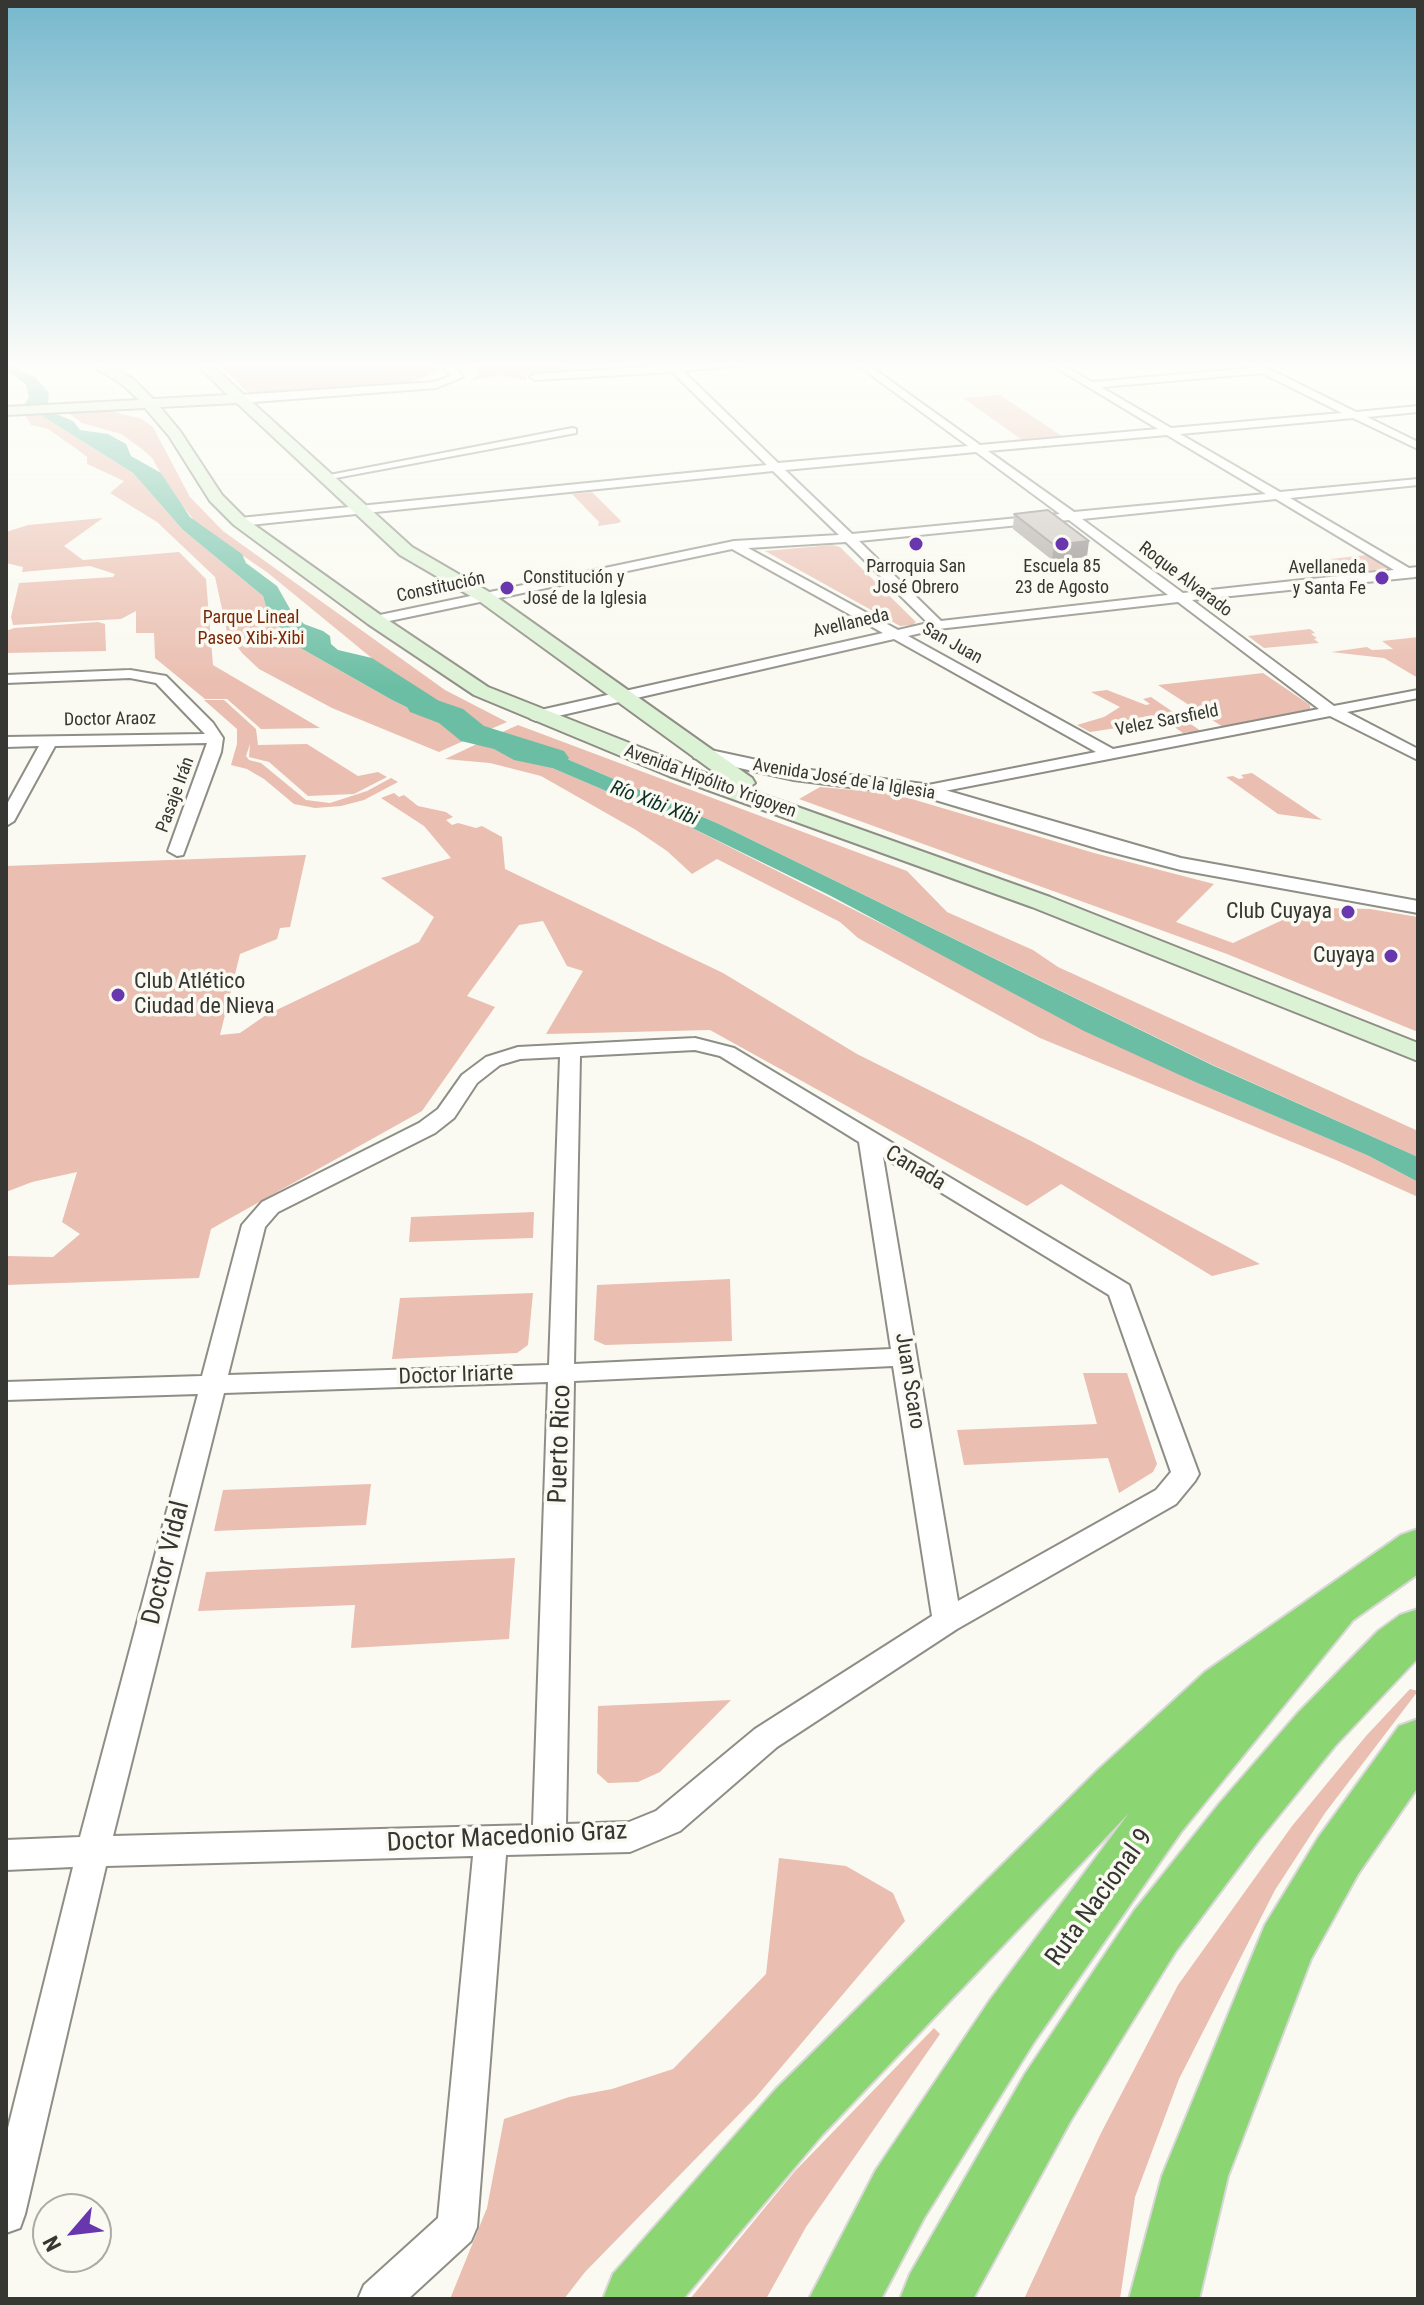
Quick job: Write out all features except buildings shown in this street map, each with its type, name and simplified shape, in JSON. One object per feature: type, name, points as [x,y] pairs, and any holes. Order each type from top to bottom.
[{"type":"highway","name":"Ruta Nacional 9","points":[[844,2299],[900,2194],[1078,1926],[1161,1814],[1335,1606],[1418,1548]]},
{"type":"highway","points":[[638,2299],[799,2112],[1096,1808],[1224,1688],[1335,1606]]},
{"type":"highway","points":[[935,2299],[1048,2097],[1155,1931],[1239,1822],[1316,1730],[1396,1646],[1418,1630]]},
{"type":"highway","points":[[1164,2299],[1195,2176],[1286,1945],[1338,1856],[1418,1742]]},
{"type":"main road","name":"Avenida Hipólito Yrigoyen","points":[[198,472],[216,498],[240,522],[375,620],[481,691],[677,771],[1041,902],[1418,1053]]},
{"type":"main road","name":"Avenida José de la Iglesia","points":[[319,472],[406,551],[485,597],[701,754]]},
{"type":"main road","points":[[621,749],[653,749],[669,744],[676,736]]},
{"type":"main road","points":[[701,754],[783,808]]},
{"type":"street","points":[[325,477],[354,472]]},
{"type":"street","points":[[240,522],[732,472]]},
{"type":"street","points":[[781,472],[938,625]]},
{"type":"street","name":"Roque Alvarado","points":[[1009,472],[1329,709],[1418,755]]},
{"type":"street","points":[[1236,472],[1415,574]]},
{"type":"street","name":"Constitución","points":[[375,620],[734,545],[849,538],[1418,482]]},
{"type":"street","name":"San Juan","points":[[734,545],[1109,753]]},
{"type":"street","name":"Avellaneda","points":[[536,716],[938,625],[1415,574]]},
{"type":"street","name":"Pasaje Irán","points":[[6,679],[130,674],[161,679],[208,726],[215,738],[213,752],[177,851]]},
{"type":"street","name":"Velez Sarsfield","points":[[924,790],[1418,694]]},
{"type":"street","name":"Doctor Araoz","points":[[6,742],[215,738]]},
{"type":"street","points":[[8,813],[50,741]]},
{"type":"street","name":"Avenida José de la Iglesia","points":[[701,754],[794,774],[924,790],[1181,864],[1418,907]]},
{"type":"street","points":[[677,771],[739,780],[794,774]]},
{"type":"street","name":"Canada","points":[[518,1053],[695,1044],[727,1052],[870,1142],[1120,1291],[1185,1474]]},
{"type":"street","name":"Puerto Rico","points":[[549,1838],[570,1050]]},
{"type":"street","name":"Doctor Vidal","points":[[6,2214],[93,1851],[254,1225],[270,1207],[287,1196],[427,1128],[446,1113],[469,1079],[493,1061],[518,1053]]},
{"type":"street","name":"Juan Scaro","points":[[870,1142],[947,1621]]},
{"type":"street","name":"Doctor Iriarte","points":[[6,1391],[563,1373],[905,1357]]},
{"type":"street","name":"Doctor Macedonio Graz","points":[[6,1855],[630,1837],[668,1821],[766,1738],[947,1621],[1166,1497],[1185,1474]]},
{"type":"street","points":[[378,2299],[457,2227],[491,1841]]},
{"type":"green space","name":"Parque Lineal Paseo Xibi-Xibi","points":[[103,472],[133,473],[183,530],[263,596],[268,614],[297,646],[392,700],[470,738],[439,752],[332,708],[259,669],[227,632],[215,577],[157,522],[110,493],[124,481]]},
{"type":"green space","name":"Parque Lineal Paseo Xibi-Xibi","points":[[160,472],[177,472],[190,497],[223,531],[445,690],[507,722],[486,731],[379,664],[268,573],[197,524]]},
{"type":"green space","points":[[592,492],[621,521],[619,523],[598,526],[599,522],[572,494]]},
{"type":"green space","points":[[103,518],[64,546],[83,560],[179,552],[206,579],[213,665],[320,728],[261,729],[227,699],[205,699],[155,658],[154,633],[136,633],[136,611],[121,619],[13,625],[11,617],[19,583],[113,577],[115,574],[90,566],[22,572],[23,567],[6,563],[6,532],[28,525]]},
{"type":"green space","points":[[832,545],[840,547],[916,622],[900,626],[765,551]]},
{"type":"green space","points":[[1367,555],[1388,568],[1354,573],[1330,559]]},
{"type":"green space","points":[[105,624],[106,651],[6,653],[6,631],[14,628]]},
{"type":"green space","points":[[1310,629],[1319,643],[1264,648],[1248,636]]},
{"type":"green space","points":[[1418,637],[1418,678],[1384,658],[1331,652],[1367,647],[1372,650],[1393,649],[1382,641]]},
{"type":"green space","points":[[1263,673],[1310,705],[1310,710],[1223,727],[1158,685]]},
{"type":"green space","points":[[1107,690],[1146,705],[1150,704],[1143,699],[1151,697],[1201,731],[1183,733],[1173,726],[1142,728],[1136,725],[1090,732],[1077,725],[1104,717],[1120,707],[1091,692]]},
{"type":"green space","points":[[204,700],[224,700],[256,729],[258,745],[307,744],[358,776],[378,772],[387,777],[354,794],[308,796],[269,762],[249,757],[250,744],[246,756],[249,760],[261,763],[306,800],[330,803],[367,791],[391,778],[398,782],[364,800],[341,806],[315,808],[294,804],[264,779],[247,769],[231,765],[237,744],[237,729]]},
{"type":"green space","points":[[518,725],[907,871],[947,912],[1033,950],[1058,967],[1418,1131],[1418,1157],[1215,1066],[719,824],[546,750],[498,734]]},
{"type":"green space","points":[[479,743],[538,762],[686,825],[1195,1082],[1369,1156],[1418,1182],[1418,1197],[1040,1038],[858,938],[840,922],[717,859],[692,874],[667,851],[636,830],[541,776],[490,763],[445,759]]},
{"type":"green space","points":[[1252,773],[1322,820],[1278,814],[1226,777],[1239,779],[1244,778],[1241,775]]},
{"type":"green space","name":"Club Cuyaya","points":[[820,787],[895,794],[1094,853],[1214,884],[1176,922],[1233,943],[1291,916],[1325,908],[1370,909],[1418,917],[1418,1032],[1227,954],[799,799]]},
{"type":"green space","points":[[394,793],[399,797],[404,795],[418,806],[446,812],[453,817],[446,820],[452,825],[482,826],[502,837],[505,869],[723,973],[857,1054],[1033,1142],[1260,1264],[1212,1276],[1061,1184],[1027,1206],[710,1030],[546,1034],[583,971],[567,966],[543,921],[519,925],[467,996],[495,1007],[422,1111],[211,1229],[199,1278],[6,1285],[6,1256],[53,1257],[80,1234],[62,1222],[77,1172],[32,1182],[6,1192],[6,866],[306,855],[290,927],[280,928],[277,939],[240,954],[220,1035],[240,1033],[266,1015],[419,942],[434,917],[381,878],[451,858],[424,826],[381,798]]},
{"type":"green space","points":[[534,1212],[533,1238],[409,1242],[411,1217]]},
{"type":"green space","points":[[730,1279],[732,1341],[605,1345],[594,1340],[597,1285]]},
{"type":"green space","points":[[533,1293],[528,1345],[517,1353],[392,1359],[400,1298]]},
{"type":"green space","points":[[1083,1373],[1127,1373],[1157,1464],[1153,1472],[1119,1493],[1108,1458],[964,1465],[957,1430],[1097,1424]]},
{"type":"green space","points":[[371,1484],[366,1525],[214,1531],[223,1490]]},
{"type":"green space","points":[[515,1558],[509,1639],[351,1648],[355,1605],[198,1611],[206,1572]]},
{"type":"green space","points":[[1410,1689],[1418,1691],[1325,1813],[1275,1890],[1179,2079],[1135,2197],[1120,2299],[1024,2299],[1101,2133],[1178,1985],[1292,1826],[1366,1736]]},
{"type":"green space","points":[[731,1700],[660,1772],[638,1782],[608,1783],[597,1773],[598,1706]]},
{"type":"green space","points":[[779,1858],[846,1866],[893,1893],[905,1921],[756,2097],[585,2272],[564,2299],[450,2299],[487,2208],[504,2119],[569,2097],[612,2089],[673,2069],[766,1974]]},
{"type":"green space","points":[[934,2028],[940,2034],[806,2227],[766,2299],[690,2299],[795,2171]]},
{"type":"water","points":[[131,472],[161,473],[190,517],[242,554],[246,563],[277,586],[290,609],[304,624],[330,636],[331,644],[338,650],[372,658],[486,731],[470,738],[392,700],[297,646],[268,614],[263,596],[183,530]]},
{"type":"water","points":[[498,734],[546,750],[719,824],[1214,1066],[1418,1157],[1418,1182],[1369,1156],[1084,1031],[829,895],[686,825],[538,762],[479,743]]},
{"type":"waterway","name":"Río Xibi Xibi","points":[[422,705],[451,716],[473,734],[505,741],[526,753],[552,758]]},
{"type":"place","name":"Parroquia San José Obrero","points":[[916,544]]},
{"type":"place","name":"Escuela 85 23 de Agosto","points":[[1062,544]]},
{"type":"place","name":"Avellaneda y Santa Fe","points":[[1382,578]]},
{"type":"place","name":"Constitución y José de la Iglesia","points":[[507,588]]},
{"type":"place","name":"Club Cuyaya","points":[[1348,912]]},
{"type":"place","name":"Cuyaya","points":[[1391,956]]},
{"type":"place","name":"Club Atlético Ciudad de Nieva","points":[[118,995]]}]
